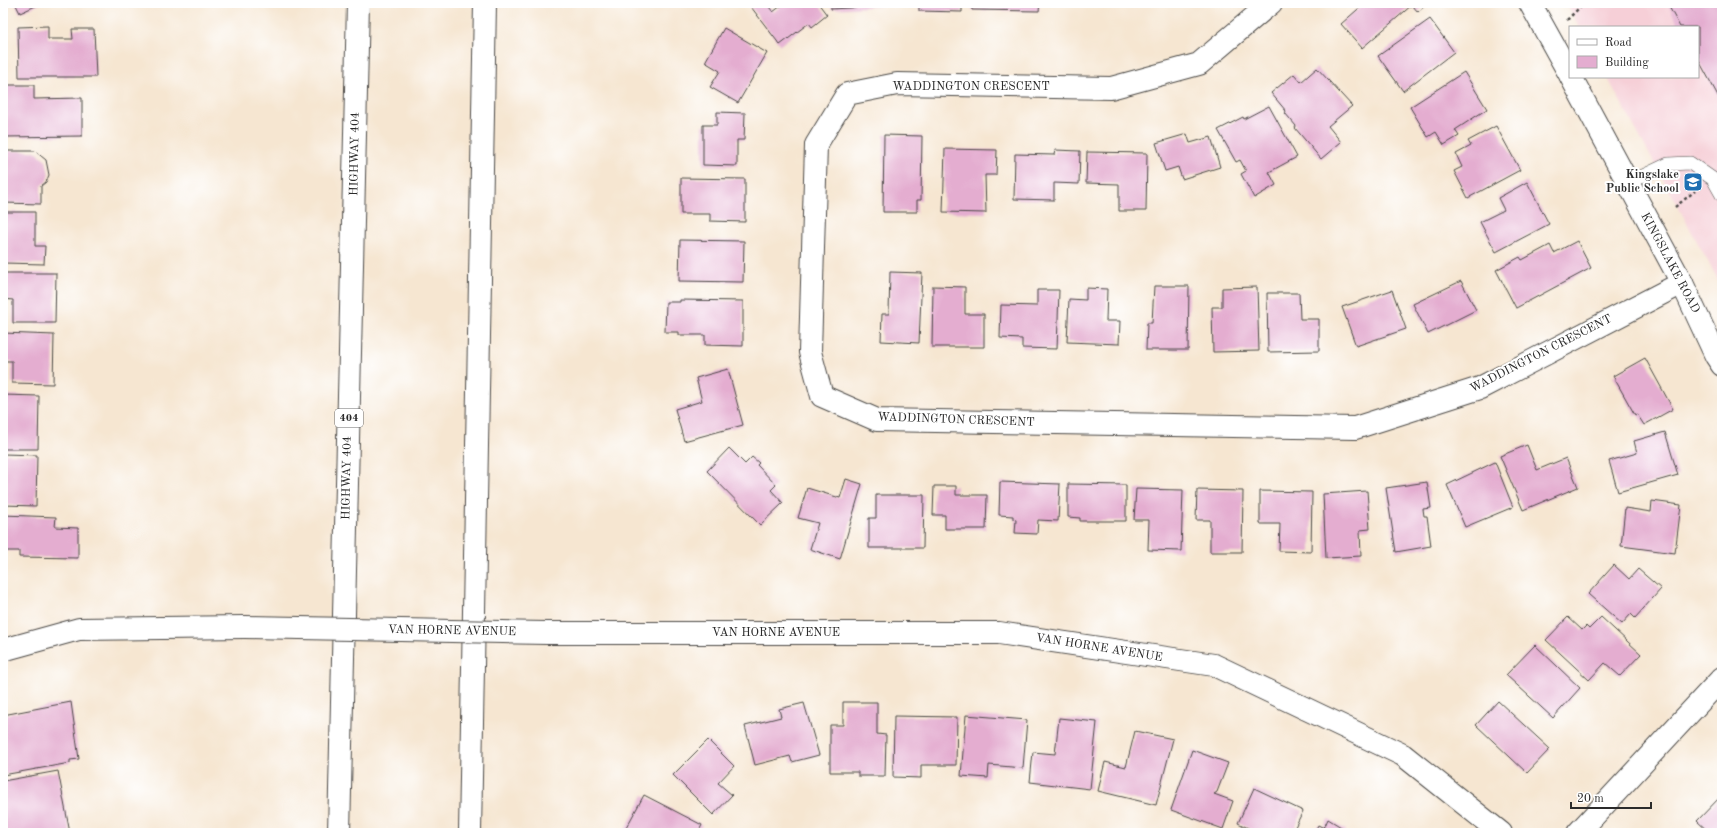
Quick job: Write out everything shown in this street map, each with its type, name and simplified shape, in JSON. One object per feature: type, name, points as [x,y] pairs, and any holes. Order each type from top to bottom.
[{"type":"main road","name":"HIGHWAY 404","points":[[339,833],[358,3]]},
{"type":"main road","points":[[470,833],[485,3]]},
{"type":"main road","name":"WADDINGTON CRESCENT","points":[[1271,3],[1199,64],[1111,88],[897,84],[847,94],[816,144],[810,352],[822,396],[877,420],[1354,428],[1480,388],[1682,283]]},
{"type":"main road","name":"KINGSLAKE ROAD","points":[[1530,3],[1569,72]]},
{"type":"main road","name":"KINGSLAKE ROAD","points":[[1572,78],[1682,283],[1720,358]]},
{"type":"main road","name":"VAN HORNE AVENUE","points":[[3,650],[79,629],[244,627],[547,633],[999,633],[1214,665],[1403,755],[1501,833]]},
{"type":"main road","points":[[1578,833],[1722,678]]},
{"type":"lane","points":[[1628,183],[1668,164],[1690,163],[1713,179],[1722,195]]},
{"type":"path","points":[[1675,207],[1698,189]]},
{"type":"shaded area","name":"Kingslake Public School","points":[[1566,3],[1722,3],[1722,287],[1608,78],[1699,78],[1699,26],[1578,26]]},
{"type":"building","points":[[15,3],[42,3],[20,13]]},
{"type":"building","points":[[748,3],[766,3],[773,12],[785,3],[818,3],[827,15],[812,27],[809,23],[780,45]]},
{"type":"building","points":[[831,3],[883,3],[883,6],[831,9]]},
{"type":"building","points":[[919,3],[962,3],[962,12],[919,11]]},
{"type":"building","points":[[971,3],[1040,3],[1039,11],[972,10]]},
{"type":"building","points":[[1365,3],[1428,3],[1418,12],[1412,5],[1362,48],[1341,24]]},
{"type":"building","points":[[1667,3],[1722,3],[1722,103],[1699,61],[1699,26],[1679,26]]},
{"type":"building","points":[[1430,19],[1454,52],[1403,91],[1378,56]]},
{"type":"building","points":[[48,26],[48,39],[73,39],[72,29],[94,29],[96,77],[19,77],[18,27]]},
{"type":"building","points":[[724,28],[767,53],[738,103],[710,87],[720,71],[705,62]]},
{"type":"building","points":[[1317,68],[1352,106],[1328,126],[1341,142],[1321,159],[1295,128],[1296,126],[1285,113],[1286,111],[1271,93],[1294,74],[1301,82]]},
{"type":"building","points":[[1464,72],[1487,109],[1455,130],[1459,136],[1444,145],[1436,132],[1428,137],[1410,107]]},
{"type":"building","points":[[3,85],[34,85],[34,99],[82,98],[82,136],[4,137]]},
{"type":"building","points":[[1269,106],[1297,157],[1269,172],[1276,185],[1254,198],[1241,174],[1246,171],[1240,160],[1236,162],[1218,130]]},
{"type":"building","points":[[717,112],[745,113],[744,140],[737,140],[737,166],[703,165],[703,125],[717,125]]},
{"type":"building","points":[[1496,126],[1520,170],[1468,198],[1454,171],[1462,167],[1456,154],[1471,146],[1468,141]]},
{"type":"building","points":[[1187,134],[1190,143],[1211,137],[1220,167],[1182,179],[1178,167],[1165,171],[1156,143]]},
{"type":"building","points":[[884,135],[922,136],[921,200],[917,200],[917,212],[883,212]]},
{"type":"building","points":[[945,149],[997,150],[996,175],[985,175],[986,213],[943,212]]},
{"type":"building","points":[[1055,150],[1080,151],[1079,184],[1054,183],[1054,200],[1014,199],[1015,154],[1054,155]]},
{"type":"building","points":[[3,151],[35,151],[46,160],[49,175],[46,182],[41,186],[41,204],[3,203]]},
{"type":"building","points":[[1087,152],[1147,153],[1146,211],[1119,211],[1119,184],[1086,183]]},
{"type":"building","points":[[681,178],[745,179],[745,222],[710,221],[710,214],[681,214]]},
{"type":"building","points":[[1527,182],[1549,224],[1496,252],[1480,222],[1504,210],[1498,198]]},
{"type":"building","points":[[3,212],[35,212],[35,246],[45,246],[44,264],[3,263]]},
{"type":"building","points":[[680,240],[744,241],[743,282],[679,281]]},
{"type":"building","points":[[1577,241],[1591,268],[1516,308],[1496,270],[1520,257],[1522,260],[1550,245],[1554,253]]},
{"type":"building","points":[[890,272],[922,273],[919,343],[881,341],[882,314],[889,314]]},
{"type":"building","points":[[3,273],[56,273],[55,323],[13,323],[13,300],[3,299]]},
{"type":"building","points":[[1461,281],[1476,310],[1428,334],[1413,304]]},
{"type":"building","points":[[933,286],[965,287],[965,314],[984,314],[984,347],[932,347]]},
{"type":"building","points":[[1154,286],[1189,286],[1188,350],[1146,350],[1147,323],[1152,323]]},
{"type":"building","points":[[1257,287],[1259,351],[1213,352],[1212,307],[1222,307],[1222,288]]},
{"type":"building","points":[[1086,288],[1107,289],[1106,321],[1120,321],[1119,344],[1067,342],[1069,299],[1086,300]]},
{"type":"building","points":[[1037,290],[1059,290],[1057,349],[1022,348],[1022,339],[1000,338],[1001,305],[1037,306]]},
{"type":"building","points":[[1392,290],[1406,329],[1356,346],[1342,307]]},
{"type":"building","points":[[1267,293],[1299,293],[1300,319],[1319,319],[1319,351],[1268,352]]},
{"type":"building","points":[[680,300],[743,301],[743,346],[705,345],[705,335],[679,335],[679,332],[665,332],[666,302],[680,302]]},
{"type":"building","points":[[3,333],[54,335],[53,384],[12,383],[12,361],[3,361]]},
{"type":"building","points":[[1645,358],[1673,409],[1644,425],[1637,414],[1635,415],[1613,376]]},
{"type":"building","points":[[728,369],[743,425],[684,441],[675,409],[702,401],[696,378]]},
{"type":"building","points":[[3,395],[39,396],[38,449],[3,449]]},
{"type":"building","points":[[1665,432],[1678,475],[1618,492],[1609,461],[1637,453],[1634,441]]},
{"type":"building","points":[[1527,445],[1537,470],[1566,458],[1578,487],[1523,510],[1500,456]]},
{"type":"building","points":[[729,448],[745,464],[752,457],[759,463],[757,465],[776,485],[771,490],[783,503],[760,525],[707,471]]},
{"type":"building","points":[[3,454],[37,455],[36,506],[3,505]]},
{"type":"building","points":[[1495,462],[1513,507],[1465,527],[1447,485]]},
{"type":"building","points":[[846,479],[862,484],[840,559],[810,549],[818,523],[798,518],[807,488],[840,498]]},
{"type":"building","points":[[1000,482],[1060,484],[1058,521],[1038,520],[1037,534],[1015,533],[1016,520],[1013,519],[1013,516],[999,515]]},
{"type":"building","points":[[1427,482],[1431,508],[1423,509],[1424,516],[1427,516],[1431,546],[1396,552],[1386,488]]},
{"type":"building","points":[[1068,484],[1126,485],[1126,521],[1080,521],[1080,518],[1068,517]]},
{"type":"building","points":[[934,486],[956,486],[956,495],[987,495],[986,529],[945,529],[945,515],[933,515]]},
{"type":"building","points":[[1136,489],[1183,490],[1181,551],[1148,550],[1149,520],[1134,520]]},
{"type":"building","points":[[1197,490],[1243,491],[1242,552],[1210,552],[1210,520],[1196,520]]},
{"type":"building","points":[[1260,491],[1312,492],[1311,552],[1279,551],[1280,524],[1260,524]]},
{"type":"building","points":[[1367,491],[1370,529],[1360,530],[1361,556],[1326,558],[1323,494]]},
{"type":"building","points":[[876,495],[924,495],[923,548],[869,548],[869,518],[876,518]]},
{"type":"building","points":[[1652,501],[1681,505],[1675,553],[1621,546],[1625,508],[1651,512]]},
{"type":"building","points":[[3,515],[56,517],[55,527],[78,528],[78,558],[19,557],[19,551],[3,551]]},
{"type":"building","points":[[1614,565],[1629,579],[1638,569],[1661,589],[1635,618],[1631,614],[1622,624],[1588,594]]},
{"type":"building","points":[[1568,617],[1582,630],[1586,626],[1589,629],[1601,617],[1641,654],[1620,676],[1605,663],[1589,680],[1546,640]]},
{"type":"building","points":[[1535,645],[1580,688],[1553,718],[1506,675]]},
{"type":"building","points":[[1498,701],[1550,749],[1527,773],[1476,725]]},
{"type":"building","points":[[71,702],[79,759],[70,760],[70,763],[3,775],[3,715]]},
{"type":"building","points":[[843,702],[877,702],[877,734],[886,735],[885,776],[858,776],[858,772],[830,772],[830,725],[843,725]]},
{"type":"building","points":[[804,703],[819,755],[792,762],[790,756],[755,765],[745,726],[781,717],[779,709]]},
{"type":"building","points":[[966,715],[1027,720],[1023,768],[989,765],[988,778],[961,776]]},
{"type":"building","points":[[894,716],[957,717],[956,765],[921,765],[921,778],[893,777]]},
{"type":"building","points":[[1059,718],[1097,722],[1090,789],[1030,782],[1033,752],[1055,754]]},
{"type":"building","points":[[1135,731],[1173,739],[1156,805],[1098,791],[1105,762],[1126,767]]},
{"type":"building","points":[[708,740],[734,766],[718,783],[732,795],[713,815],[673,775]]},
{"type":"building","points":[[1192,750],[1228,763],[1217,792],[1214,794],[1233,801],[1223,829],[1171,810]]},
{"type":"building","points":[[58,771],[70,833],[3,833],[3,781]]},
{"type":"building","points":[[1254,788],[1303,811],[1292,833],[1258,833],[1238,823]]},
{"type":"building","points":[[644,795],[702,825],[698,833],[631,833],[625,830]]},
{"type":"building","points":[[1722,795],[1722,833],[1710,833],[1697,821]]},
{"type":"building","points":[[1328,819],[1346,830],[1344,833],[1314,833],[1318,825],[1324,828]]},
{"type":"place","name":"Kingslake Public School","points":[[1693,182]]}]
